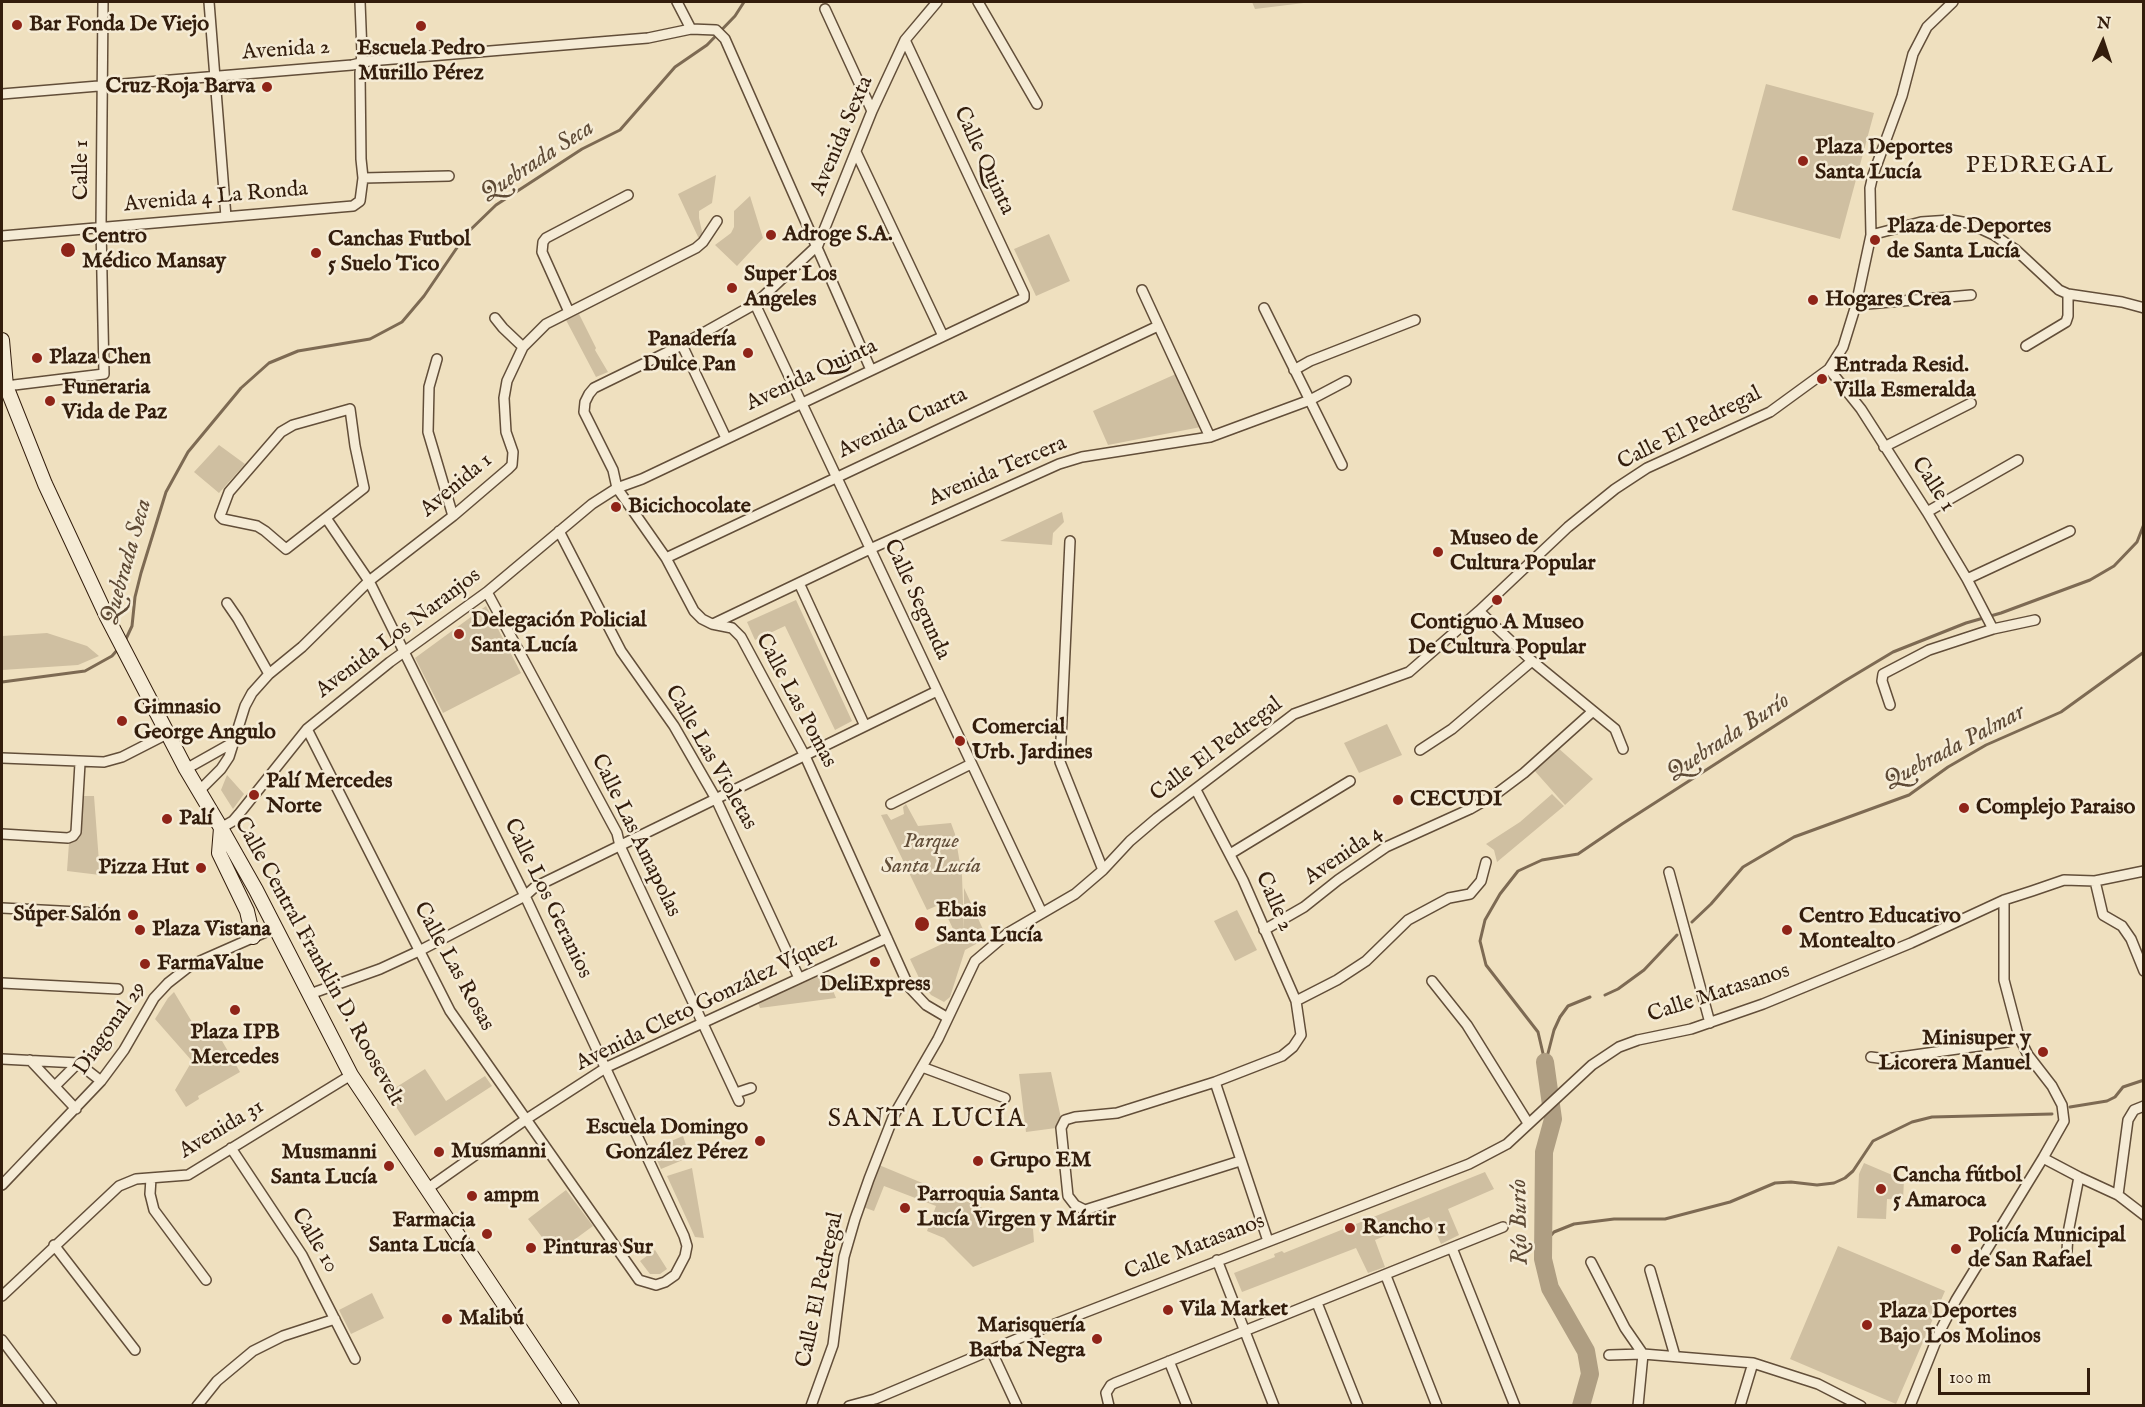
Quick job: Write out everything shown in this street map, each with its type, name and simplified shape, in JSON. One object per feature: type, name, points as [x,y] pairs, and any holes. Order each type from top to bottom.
[{"type":"main road","name":"Calle Central Franklin D. Roosevelt","points":[[2,340],[4,386],[45,484],[107,617],[186,769],[275,928],[351,1075],[568,1404]]},
{"type":"main road","points":[[221,828],[219,853],[247,911],[253,937]]},
{"type":"street","name":"Calle 1","points":[[4,386],[104,374],[101,227],[103,2]]},
{"type":"street","points":[[209,2],[213,76],[226,217]]},
{"type":"street","points":[[360,2],[363,178],[449,176]]},
{"type":"street","points":[[677,2],[691,29]]},
{"type":"street","name":"Avenida Sexta","points":[[594,388],[682,345],[755,304],[818,245],[872,111],[905,40],[937,2]]},
{"type":"street","points":[[978,2],[1037,104]]},
{"type":"street","name":"Calle El Pedregal","points":[[811,1406],[833,1345],[844,1257],[855,1219],[894,1115],[948,1018],[975,961],[1008,933],[1075,894],[1148,826],[1294,714],[1409,672],[1479,611],[1568,527],[1615,489],[1647,468],[1770,412],[1829,369],[1843,347],[1856,305],[1871,234],[1870,189],[1873,175],[1902,96],[1913,54],[1927,27],[1953,2]]},
{"type":"street","points":[[825,9],[872,111]]},
{"type":"street","name":"Avenida 2","points":[[2,94],[648,38],[691,29],[716,30],[727,43],[818,245]]},
{"type":"street","name":"Calle Quinta","points":[[905,40],[1024,298]]},
{"type":"street","points":[[856,152],[943,336]]},
{"type":"street","name":"Avenida 4 La Ronda","points":[[2,236],[353,206],[360,201],[363,178]]},
{"type":"street","points":[[569,312],[542,247],[546,238],[628,195]]},
{"type":"street","points":[[1871,234],[1921,222],[1951,220],[1968,223],[1994,235],[2016,250],[2059,290],[2068,294],[2122,302],[2144,308]]},
{"type":"street","name":"Avenida 1","points":[[199,791],[221,769],[229,757],[245,706],[252,693],[269,674],[302,647],[369,581],[453,516],[512,465],[513,452],[506,432],[504,398],[507,381],[523,346],[546,324],[696,248],[703,242],[717,221]]},
{"type":"street","points":[[818,245],[871,370]]},
{"type":"street","points":[[1142,290],[1210,437]]},
{"type":"street","points":[[2026,346],[2066,322],[2068,294]]},
{"type":"street","points":[[1856,305],[1971,296]]},
{"type":"street","name":"Avenida Quinta","points":[[617,488],[1024,298]]},
{"type":"street","name":"Calle Segunda","points":[[755,304],[1042,913]]},
{"type":"street","points":[[1264,308],[1342,465]]},
{"type":"street","points":[[495,318],[523,346]]},
{"type":"street","points":[[1294,370],[1310,361],[1415,320]]},
{"type":"street","name":"Avenida Cuarta","points":[[666,558],[1158,326]]},
{"type":"street","points":[[682,345],[726,438]]},
{"type":"street","points":[[437,359],[429,387],[428,432],[453,516]]},
{"type":"street","name":"Calle 1","points":[[1829,369],[1861,409],[1927,512],[1967,579],[1991,626]]},
{"type":"street","name":"Avenida Tercera","points":[[712,624],[870,549],[1059,464],[1082,457],[1210,437],[1310,400],[1346,381]]},
{"type":"street","name":"Calle Las Pomas","points":[[594,388],[589,394],[584,412],[613,470],[617,488],[666,558],[694,611],[702,619],[712,624],[732,628],[741,637],[805,756],[909,987],[926,1005],[948,1018]]},
{"type":"street","points":[[1884,447],[1971,403]]},
{"type":"street","points":[[351,409],[354,446],[364,488],[326,518],[286,549],[257,526],[223,519],[220,516],[229,492],[281,432],[293,426],[351,409]]},
{"type":"street","points":[[1927,512],[2018,460]]},
{"type":"street","name":"Avenida Los Naranjos","points":[[221,828],[239,814],[307,729],[487,592],[592,504],[617,488]]},
{"type":"street","points":[[326,518],[369,581]]},
{"type":"street","name":"Calle Las Violetas","points":[[559,531],[621,651],[674,726],[716,799],[799,978]]},
{"type":"street","points":[[1967,579],[2070,531]]},
{"type":"street","points":[[1070,541],[1060,762],[1103,870]]},
{"type":"street","name":"Calle Los Geranios","points":[[369,581],[525,896],[607,1067],[684,1236]]},
{"type":"street","points":[[799,583],[865,726]]},
{"type":"street","name":"Calle Las Amapolas","points":[[487,592],[617,833],[620,846],[737,1097],[751,1088]]},
{"type":"street","points":[[227,603],[269,674]]},
{"type":"street","points":[[1479,611],[1532,661],[1615,729],[1623,749]]},
{"type":"street","points":[[1890,705],[1882,681],[1883,674],[1929,650],[1991,626],[2035,621]]},
{"type":"street","points":[[1420,750],[1452,729],[1532,661]]},
{"type":"street","points":[[310,994],[380,969],[419,951],[525,896],[535,888],[937,691]]},
{"type":"street","name":"Avenida 4","points":[[1264,930],[1304,907],[1386,847],[1470,810],[1496,794],[1524,773],[1592,712]]},
{"type":"street","name":"Calle Las Rosas","points":[[307,729],[450,1011],[639,1280],[656,1285],[675,1275],[685,1256],[687,1246],[684,1236]]},
{"type":"street","points":[[2,758],[80,763],[104,762],[122,757],[168,734]]},
{"type":"street","points":[[186,769],[234,742]]},
{"type":"street","points":[[2,834],[68,838],[73,836],[76,832],[80,763]]},
{"type":"street","points":[[891,804],[971,764]]},
{"type":"street","points":[[1230,854],[1350,781]]},
{"type":"street","name":"Calle 2","points":[[1196,790],[1230,854],[1296,1001],[1301,1035],[1293,1047],[1282,1056],[1215,1082]]},
{"type":"street","points":[[1296,1001],[1337,980],[1366,961],[1408,920],[1449,898],[1470,894],[1481,881],[1486,862]]},
{"type":"street","name":"Calle Matasanos","points":[[849,1406],[877,1402],[991,1350],[1217,1260],[1469,1164],[1507,1144],[1593,1065],[1619,1047],[1710,1023],[1763,1004],[1911,943],[2004,900],[2064,880],[2094,881],[2144,871]]},
{"type":"street","points":[[1669,872],[1710,1023]]},
{"type":"street","points":[[2094,881],[2103,915],[2121,926],[2131,939],[2144,971]]},
{"type":"street","points":[[1910,1406],[1940,1331],[1956,1300],[2064,1121],[2062,1105],[2052,1086],[2028,1055],[2019,1037],[2004,980],[2004,900]]},
{"type":"street","points":[[2,908],[98,913]]},
{"type":"street","name":"Diagonal 29","points":[[2,1185],[101,1081],[124,1050],[154,998],[168,983],[191,965],[275,928]]},
{"type":"street","name":"Avenida Cleto González Víquez","points":[[427,1190],[525,1120],[607,1067],[887,938]]},
{"type":"street","points":[[1432,981],[1467,1026],[1528,1123]]},
{"type":"street","points":[[2,983],[118,989]]},
{"type":"street","points":[[1871,1057],[1886,1059],[2007,1042],[2019,1037]]},
{"type":"street","points":[[2,1059],[78,1063],[101,1081]]},
{"type":"street","points":[[30,1060],[76,1109]]},
{"type":"street","points":[[55,1086],[78,1063]]},
{"type":"street","points":[[922,1066],[1005,1098]]},
{"type":"street","name":"Avenida 31","points":[[2,1296],[119,1186],[136,1179],[176,1177],[188,1174],[351,1075]]},
{"type":"street","points":[[1240,1161],[1085,1210],[1075,1205],[1068,1196],[1061,1128],[1065,1120],[1075,1117],[1117,1113],[1215,1082],[1268,1241]]},
{"type":"street","points":[[2118,1195],[2128,1120],[2134,1110],[2144,1107]]},
{"type":"street","name":"Calle 10","points":[[231,1148],[303,1255],[355,1359]]},
{"type":"street","points":[[2043,1158],[2118,1195],[2144,1215]]},
{"type":"street","points":[[2067,1251],[2068,1233],[2079,1177]]},
{"type":"street","points":[[151,1178],[150,1194],[154,1210],[206,1280]]},
{"type":"street","points":[[1109,1406],[1106,1393],[1111,1385],[1503,1227]]},
{"type":"street","points":[[54,1245],[135,1350]]},
{"type":"street","points":[[1452,1248],[1515,1406]]},
{"type":"street","points":[[1217,1260],[1274,1406]]},
{"type":"street","points":[[1591,1262],[1625,1328],[1643,1354],[1638,1406]]},
{"type":"street","points":[[1650,1270],[1675,1356]]},
{"type":"street","points":[[1386,1276],[1437,1406]]},
{"type":"street","points":[[1317,1303],[1358,1406]]},
{"type":"street","points":[[196,1406],[217,1381],[253,1351],[283,1336],[335,1319]]},
{"type":"street","points":[[2,1340],[52,1406]]},
{"type":"street","points":[[991,1350],[1017,1406]]},
{"type":"street","points":[[1609,1355],[1643,1354],[1753,1363],[1818,1384],[1861,1406]]},
{"type":"street","points":[[1169,1361],[1187,1406]]},
{"type":"street","points":[[1740,1406],[1753,1363]]},
{"type":"green space","points":[[1252,2],[1312,2],[1255,9]]},
{"type":"green space","name":"Plaza Deportes Santa Lucía","points":[[1766,84],[1874,113],[1840,239],[1732,210]]},
{"type":"green space","points":[[716,175],[712,203],[699,211],[703,236],[699,239],[678,194]]},
{"type":"green space","points":[[750,196],[763,238],[737,266],[715,245],[731,233],[734,227],[734,211]]},
{"type":"green space","points":[[1049,234],[1070,281],[1036,296],[1014,249]]},
{"type":"green space","points":[[579,314],[608,372],[596,377],[566,320]]},
{"type":"green space","points":[[1178,373],[1201,427],[1108,445],[1093,411]]},
{"type":"green space","points":[[219,445],[245,464],[219,493],[194,472]]},
{"type":"green space","points":[[1062,512],[1064,522],[1053,533],[1052,545],[1000,541]]},
{"type":"green space","points":[[796,600],[852,721],[835,730],[785,626],[755,640],[747,622]]},
{"type":"green space","points":[[486,606],[521,673],[443,713],[415,658]]},
{"type":"green space","points":[[47,633],[87,646],[99,656],[78,665],[2,670],[2,636]]},
{"type":"green space","points":[[1387,724],[1402,755],[1359,773],[1344,743]]},
{"type":"green space","points":[[1557,747],[1593,779],[1565,805],[1533,769]]},
{"type":"green space","points":[[227,775],[244,794],[233,809],[221,790]]},
{"type":"green space","points":[[1552,794],[1564,806],[1497,862],[1494,850],[1486,844],[1520,822]]},
{"type":"green space","points":[[80,796],[94,796],[100,875],[67,871],[69,843],[77,839]]},
{"type":"green space","name":"Parque Santa Lucía","points":[[906,804],[918,826],[951,823],[962,876],[964,931],[964,888],[987,938],[965,950],[950,997],[944,1002],[931,995],[921,982],[910,959],[957,937],[941,904],[927,910],[881,815],[887,814],[891,820],[904,814],[903,807]]},
{"type":"green space","points":[[1237,910],[1257,950],[1235,961],[1214,921]]},
{"type":"green space","points":[[826,973],[836,998],[760,1008],[758,1003]]},
{"type":"green space","points":[[174,992],[201,1037],[214,1027],[240,1072],[198,1096],[199,1099],[186,1107],[175,1090],[192,1061],[155,1019]]},
{"type":"green space","points":[[425,1069],[446,1101],[485,1076],[492,1086],[415,1136],[387,1093]]},
{"type":"green space","points":[[1051,1072],[1061,1118],[1056,1128],[1026,1132],[1019,1074]]},
{"type":"green space","points":[[683,1136],[690,1157],[661,1169],[652,1149]]},
{"type":"green space","name":"Cancha fútbol 5 Amaroca","points":[[1864,1163],[1904,1180],[1903,1200],[1887,1199],[1886,1219],[1857,1218],[1859,1174]]},
{"type":"green space","points":[[879,1165],[1033,1229],[1034,1242],[973,1267],[944,1238],[927,1231],[936,1206],[884,1186],[874,1211],[863,1207]]},
{"type":"green space","points":[[692,1168],[704,1238],[695,1237],[667,1176]]},
{"type":"green space","points":[[1485,1172],[1494,1189],[1448,1209],[1459,1235],[1441,1244],[1429,1217],[1375,1240],[1385,1267],[1368,1273],[1356,1248],[1242,1292],[1234,1273],[1275,1257],[1274,1254],[1282,1251],[1284,1253]]},
{"type":"green space","points":[[566,1190],[593,1226],[555,1254],[528,1219]]},
{"type":"green space","name":"Plaza Deportes Bajo Los Molinos","points":[[1838,1246],[1945,1291],[1896,1404],[1790,1359]]},
{"type":"green space","points":[[655,1250],[667,1269],[660,1274],[650,1274],[640,1261]]},
{"type":"green space","points":[[372,1293],[384,1318],[351,1334],[339,1310]]},
{"type":"waterway","name":"Quebrada Seca","points":[[125,641],[132,626],[135,597],[141,573],[166,492],[188,452],[241,388],[269,363],[298,351],[370,339],[402,322],[424,296],[467,233],[496,205],[582,149],[620,130],[675,67],[707,45],[735,16],[744,2]]},
{"type":"waterway","name":"Quebrada Burío","points":[[1545,1062],[1538,1032],[1486,965],[1480,941],[1485,920],[1500,894],[1518,871],[1542,860],[1578,854],[1893,652],[1966,623],[2001,613],[2090,580],[2114,566],[2137,542],[2144,524]]},
{"type":"waterway","name":"Quebrada Seca","points":[[2,682],[85,671],[112,656],[119,648]]},
{"type":"waterway","name":"Quebrada Palmar","points":[[1692,922],[1743,867],[1794,837],[1909,795],[1948,767],[1986,745],[2061,712],[2144,652]]},
{"type":"waterway","name":"Quebrada Palmar","points":[[1605,995],[1618,989],[1644,970],[1677,935]]},
{"type":"waterway","name":"Quebrada Palmar","points":[[1546,1061],[1560,1017],[1568,1006],[1590,997]]},
{"type":"waterway","name":"Río Burío","points":[[1545,1062],[1553,1119],[1544,1152],[1543,1259],[1550,1288],[1586,1351],[1590,1374],[1581,1406]]},
{"type":"waterway","points":[[2070,1107],[2107,1101],[2115,1097],[2123,1087],[2144,1080]]},
{"type":"waterway","points":[[1543,1244],[1554,1232],[1574,1224],[1614,1219],[1665,1219],[1730,1202],[1775,1183],[1817,1185],[1834,1183],[1853,1171],[1873,1141],[1912,1122],[1932,1117],[2052,1114]]},
{"type":"place","name":"Bar Fonda De Viejo","points":[[17,25]]},
{"type":"place","name":"Escuela Pedro Murillo Pérez","points":[[421,26]]},
{"type":"place","name":"Cruz Roja Barva","points":[[267,87]]},
{"type":"place","name":"Plaza Deportes Santa Lucía","points":[[1803,161]]},
{"type":"place","name":"Adroge S.A.","points":[[771,235]]},
{"type":"place","name":"Plaza de Deportes de Santa Lucía","points":[[1875,240]]},
{"type":"place","name":"Centro Médico Mansay","points":[[68,250]]},
{"type":"place","name":"Canchas Futbol 5 Suelo Tico","points":[[316,253]]},
{"type":"place","name":"Super Los Angeles","points":[[732,288]]},
{"type":"place","name":"Hogares Crea","points":[[1813,300]]},
{"type":"place","name":"Panadería Dulce Pan","points":[[748,353]]},
{"type":"place","name":"Plaza Chen","points":[[37,358]]},
{"type":"place","name":"Entrada Resid. Villa Esmeralda","points":[[1822,379]]},
{"type":"place","name":"Funeraria Vida de Paz","points":[[50,401]]},
{"type":"place","name":"Bicichocolate","points":[[616,507]]},
{"type":"place","name":"Museo de Cultura Popular","points":[[1438,552]]},
{"type":"place","name":"Contiguo A Museo De Cultura Popular","points":[[1497,600]]},
{"type":"place","name":"Delegación Policial Santa Lucía","points":[[459,634]]},
{"type":"place","name":"Gimnasio George Angulo","points":[[122,721]]},
{"type":"place","name":"Comercial Urb. Jardines","points":[[960,741]]},
{"type":"place","name":"Palí Mercedes Norte","points":[[254,795]]},
{"type":"place","name":"CECUDI","points":[[1398,800]]},
{"type":"place","name":"Complejo Paraiso","points":[[1964,808]]},
{"type":"place","name":"Palí","points":[[167,819]]},
{"type":"place","name":"Pizza Hut","points":[[201,868]]},
{"type":"place","name":"Súper Salón","points":[[133,915]]},
{"type":"place","name":"Ebais Santa Lucía","points":[[922,924]]},
{"type":"place","name":"Plaza Vistana","points":[[140,930]]},
{"type":"place","name":"Centro Educativo Montealto","points":[[1787,930]]},
{"type":"place","name":"DeliExpress","points":[[875,962]]},
{"type":"place","name":"FarmaValue","points":[[145,964]]},
{"type":"place","name":"Plaza IPB Mercedes","points":[[235,1010]]},
{"type":"place","name":"Minisuper y Licorera Manuel","points":[[2043,1052]]},
{"type":"place","name":"Escuela Domingo González Pérez","points":[[760,1141]]},
{"type":"place","name":"Musmanni","points":[[439,1152]]},
{"type":"place","name":"Grupo EM","points":[[978,1161]]},
{"type":"place","name":"Musmanni Santa Lucía","points":[[389,1166]]},
{"type":"place","name":"Cancha fútbol 5 Amaroca","points":[[1881,1189]]},
{"type":"place","name":"ampm","points":[[472,1196]]},
{"type":"place","name":"Parroquia Santa Lucía Virgen y Mártir","points":[[905,1208]]},
{"type":"place","name":"Rancho 1","points":[[1350,1228]]},
{"type":"place","name":"Farmacia Santa Lucía","points":[[487,1234]]},
{"type":"place","name":"Pinturas Sur","points":[[531,1248]]},
{"type":"place","name":"Policía Municipal de San Rafael","points":[[1956,1249]]},
{"type":"place","name":"Vila Market","points":[[1168,1310]]},
{"type":"place","name":"Malibú","points":[[447,1319]]},
{"type":"place","name":"Plaza Deportes Bajo Los Molinos","points":[[1867,1325]]},
{"type":"place","name":"Marisquería Barba Negra","points":[[1097,1339]]},
{"type":"district","name":"PEDREGAL","points":[[2040,167]]},
{"type":"district","name":"SANTA LUCÍA","points":[[927,1121]]}]
